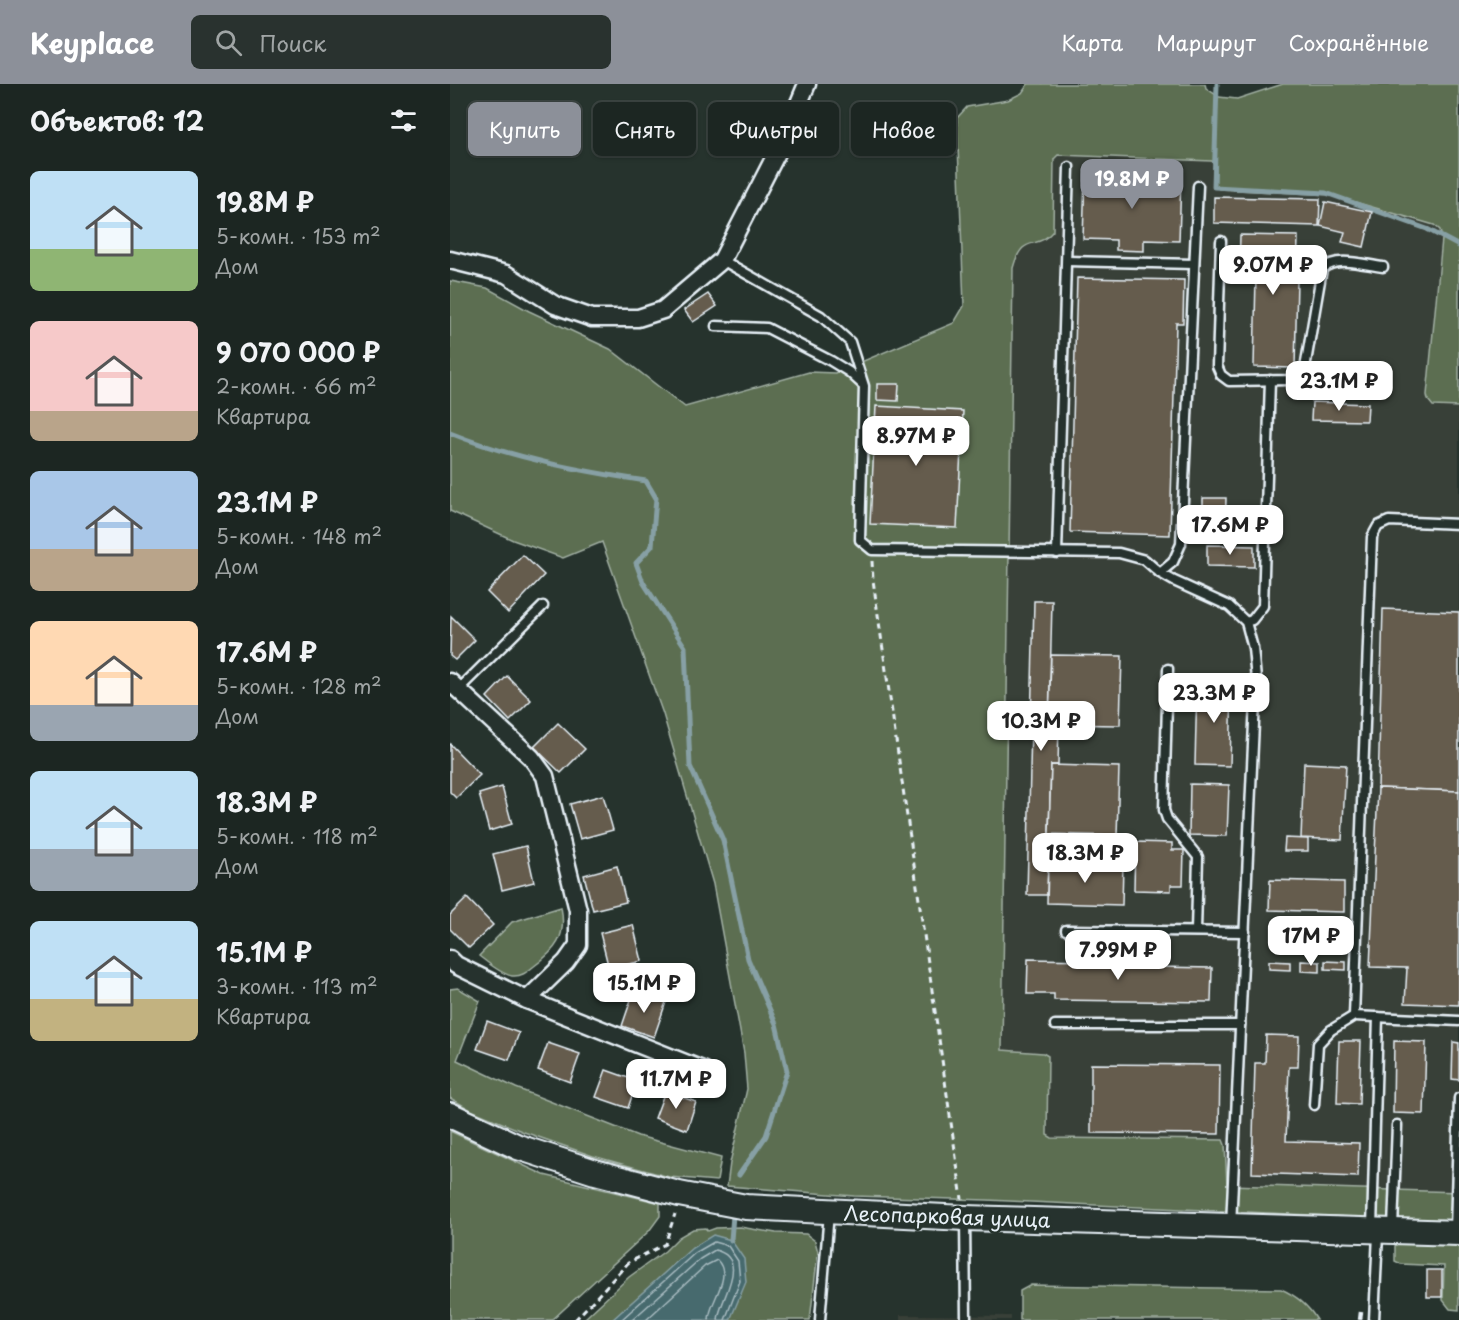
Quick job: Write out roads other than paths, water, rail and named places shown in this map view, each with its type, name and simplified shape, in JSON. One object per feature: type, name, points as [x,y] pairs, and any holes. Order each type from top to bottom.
[{"type":"street","points":[[450,260],[506,274],[555,305],[592,318],[638,318],[663,310],[722,260],[783,141],[807,84]]},
{"type":"street","points":[[454,686],[531,757],[545,776],[578,910],[578,945],[566,962],[527,1000]]},
{"type":"street","points":[[452,965],[527,1000],[705,1071]]},
{"type":"street","name":"Лесопарковая улица","points":[[450,1115],[518,1147],[595,1172],[679,1194],[746,1207],[965,1218],[1457,1233]]},
{"type":"lane","points":[[1057,553],[1070,167]]},
{"type":"lane","points":[[1160,573],[1173,562],[1180,544],[1198,186]]},
{"type":"lane","points":[[1221,241],[1217,366],[1221,375],[1229,381],[1290,380],[1304,374],[1322,269],[1329,263],[1337,261],[1383,267]]},
{"type":"lane","points":[[722,260],[821,316],[850,342],[864,386],[860,540],[872,550],[1119,554],[1145,560],[1160,573],[1229,606],[1246,622],[1253,648],[1256,679],[1231,1226]]},
{"type":"lane","points":[[1066,261],[1194,264]]},
{"type":"lane","points":[[716,326],[767,328],[831,361],[849,372],[864,386]]},
{"type":"lane","points":[[1246,622],[1252,620],[1263,606],[1270,380]]},
{"type":"lane","points":[[1354,1016],[1372,537],[1378,526],[1389,521],[1459,524]]},
{"type":"lane","points":[[454,686],[543,606]]},
{"type":"lane","points":[[1168,669],[1164,810],[1167,819],[1198,857],[1196,932]]},
{"type":"lane","points":[[1066,930],[1245,932]]},
{"type":"lane","points":[[1314,1105],[1318,1044],[1331,1030],[1354,1016],[1459,1021]]},
{"type":"lane","points":[[1378,1017],[1381,1231]]},
{"type":"lane","points":[[1056,1025],[1240,1025]]},
{"type":"lane","points":[[1457,1233],[1459,1098]]},
{"type":"lane","points":[[1374,1320],[1381,1231],[1396,1125]]},
{"type":"lane","points":[[820,1320],[829,1212]]},
{"type":"lane","points":[[965,1218],[966,1320]]},
{"type":"water","points":[[713,1235],[731,1240],[744,1259],[746,1282],[730,1320],[612,1320],[692,1248]]},
{"type":"waterway","points":[[1217,84],[1214,187],[1326,193],[1427,229],[1459,246]]},
{"type":"waterway","points":[[450,433],[498,450],[546,463],[646,481],[656,498],[652,546],[636,563],[643,582],[685,647],[690,766],[723,840],[748,959],[776,1024],[787,1071],[766,1136],[739,1175]]},
{"type":"waterway","points":[[731,1240],[733,1215]]},
{"type":"railway","points":[[1360,1320],[1361,1312]]}]
